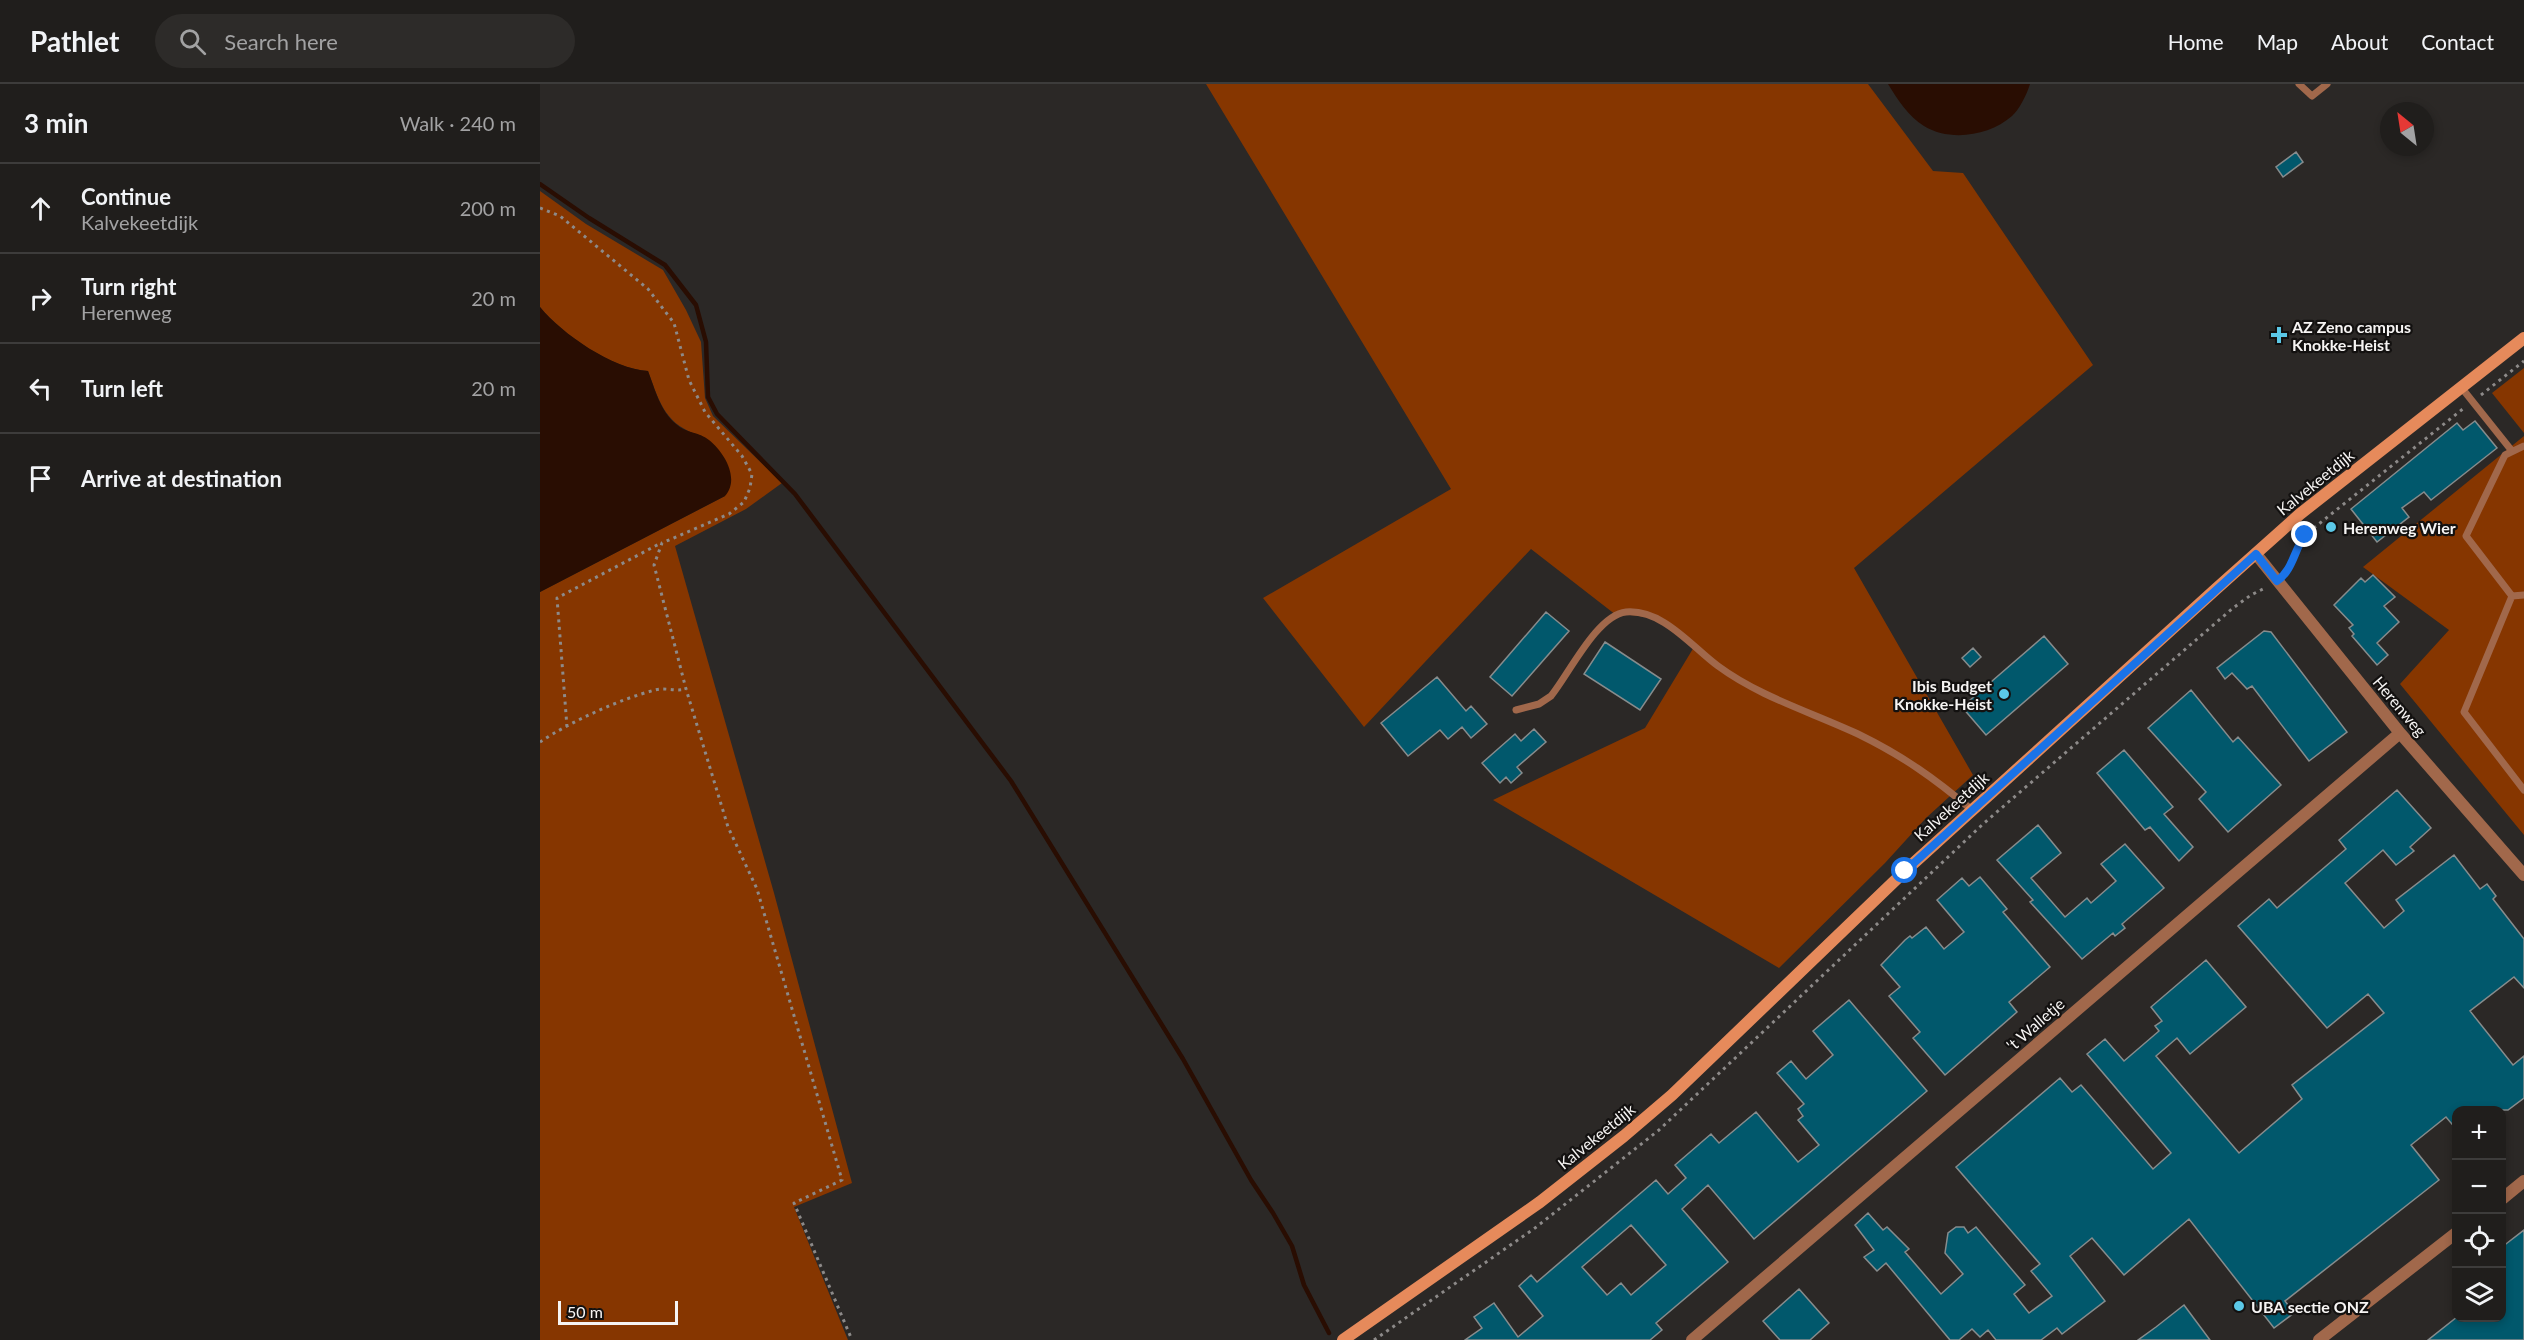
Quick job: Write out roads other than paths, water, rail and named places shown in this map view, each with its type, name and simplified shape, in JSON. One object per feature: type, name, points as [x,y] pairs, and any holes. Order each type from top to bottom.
[{"type":"street","name":"Kalvekeetdijk","points":[[1343,1340],[1540,1202],[1624,1136],[1672,1095],[1905,871],[2300,514],[2524,338]]},
{"type":"street","name":"Herenweg","points":[[2256,554],[2400,733],[2524,875]]},
{"type":"street","name":"'t Walletje","points":[[1692,1340],[2400,733]]},
{"type":"street","points":[[2506,1195],[2524,1181]]},
{"type":"street","points":[[2319,1340],[2452,1237]]},
{"type":"lane","points":[[2299,84],[2312,96],[2327,84]]},
{"type":"lane","points":[[2461,387],[2512,451]]},
{"type":"lane","points":[[2512,597],[2466,536],[2505,455],[2524,447]]},
{"type":"lane","points":[[2512,597],[2524,595]]},
{"type":"lane","points":[[2512,597],[2464,712],[2524,790]]},
{"type":"lane","points":[[1516,710],[1539,704],[1551,696],[1606,620],[1626,612],[1639,614],[1657,619],[1671,627],[1735,678],[1771,697],[1858,734],[1902,758],[1933,777],[1972,810]]},
{"type":"waterway","points":[[540,184],[589,218],[665,265],[696,305],[706,342],[708,397],[717,414],[795,494],[1011,781],[1183,1059],[1251,1180],[1273,1213],[1292,1246],[1304,1285],[1329,1333]]},
{"type":"place","name":"AZ Zeno campus Knokke-Heist","points":[[2279,335]]},
{"type":"place","name":"Herenweg Wier","points":[[2331,527]]},
{"type":"place","name":"Ibis Budget Knokke-Heist","points":[[2004,694]]},
{"type":"place","name":"UBA sectie ONZ","points":[[2239,1306]]}]
